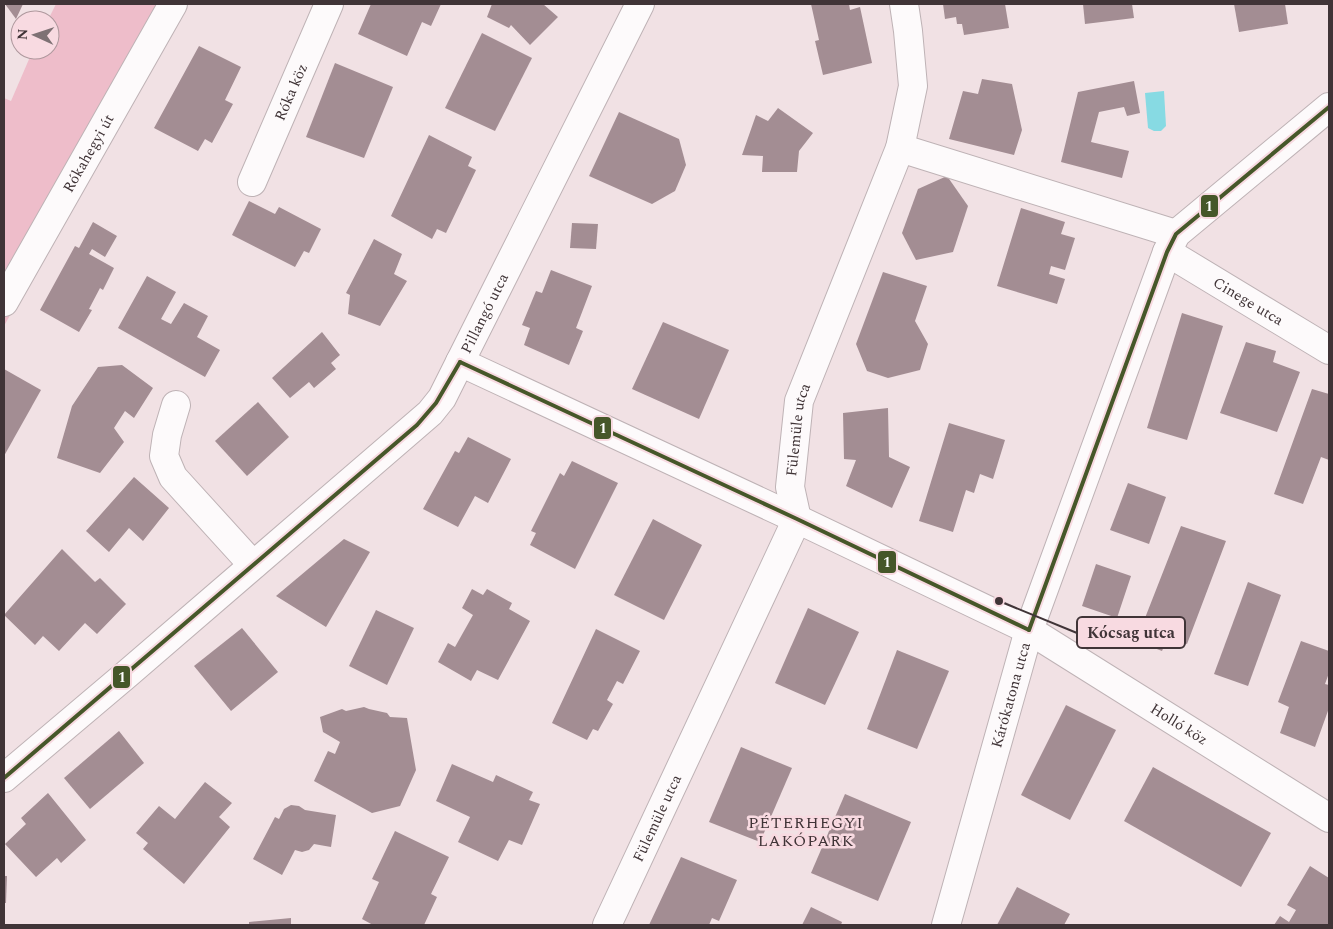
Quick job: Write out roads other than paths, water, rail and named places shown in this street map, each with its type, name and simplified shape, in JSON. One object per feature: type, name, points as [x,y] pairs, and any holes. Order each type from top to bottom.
[{"type":"street","name":"Rókahegyi út","points":[[4,302],[173,4]]},
{"type":"street","name":"Róka köz","points":[[252,182],[329,4]]},
{"type":"street","name":"Pillangó utca","points":[[4,778],[430,413],[442,398],[640,4]]},
{"type":"street","name":"Fülemüle utca","points":[[607,925],[797,519],[790,487],[798,401],[900,148],[913,86],[904,4]]},
{"type":"street","points":[[1172,243],[1329,107]]},
{"type":"street","name":"Cinege utca","points":[[900,148],[1172,243],[1329,350]]},
{"type":"street","name":"Kárókatona utca","points":[[946,925],[1029,630],[1172,243]]},
{"type":"street","name":"Holló köz","points":[[460,362],[797,519],[1029,630],[1329,818]]},
{"type":"street","points":[[176,405],[167,435],[164,456],[173,477],[253,565]]},
{"type":"water","points":[[1164,91],[1166,126],[1161,131],[1154,131],[1148,128],[1145,93]]},
{"type":"place","name":"Kócsag utca","points":[[999,601]]},
{"type":"district","name":"PÉTERHEGYI LAKÓPARK","points":[[806,831]]}]
